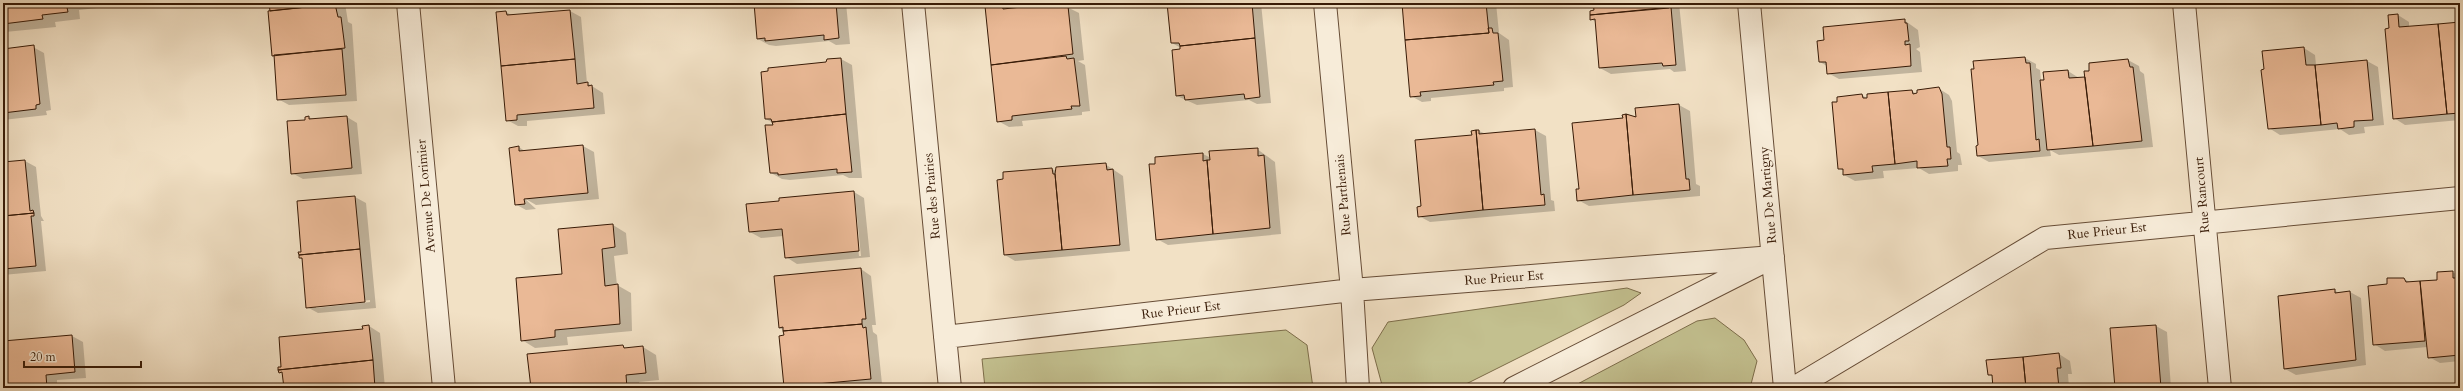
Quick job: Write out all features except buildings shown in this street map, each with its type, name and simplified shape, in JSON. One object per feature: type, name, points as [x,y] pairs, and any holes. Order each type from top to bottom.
[{"type":"street","name":"Avenue De Lorimier","points":[[408,3],[444,388]]},
{"type":"street","name":"Rue des Prairies","points":[[914,3],[950,388]]},
{"type":"street","name":"Rue Parthenais","points":[[1325,3],[1352,290],[1358,388]]},
{"type":"street","name":"Rue De Martigny","points":[[1749,3],[1785,388]]},
{"type":"street","name":"Rue Rancourt","points":[[2184,3],[2220,388]]},
{"type":"street","name":"Rue Prieur Est","points":[[1794,388],[2045,238],[2204,221],[2460,198]]},
{"type":"street","name":"Rue Prieur Est","points":[[945,337],[1352,290],[1773,257]]},
{"type":"street","points":[[1514,388],[1773,257]]},
{"type":"shaded area","points":[[1627,288],[1641,293],[1624,305],[1458,388],[1385,388],[1382,385],[1372,348],[1388,322]]},
{"type":"shaded area","points":[[1715,318],[1744,340],[1757,361],[1750,388],[1570,388],[1697,321]]},
{"type":"shaded area","points":[[1286,330],[1307,345],[1313,388],[985,388],[982,359]]}]
